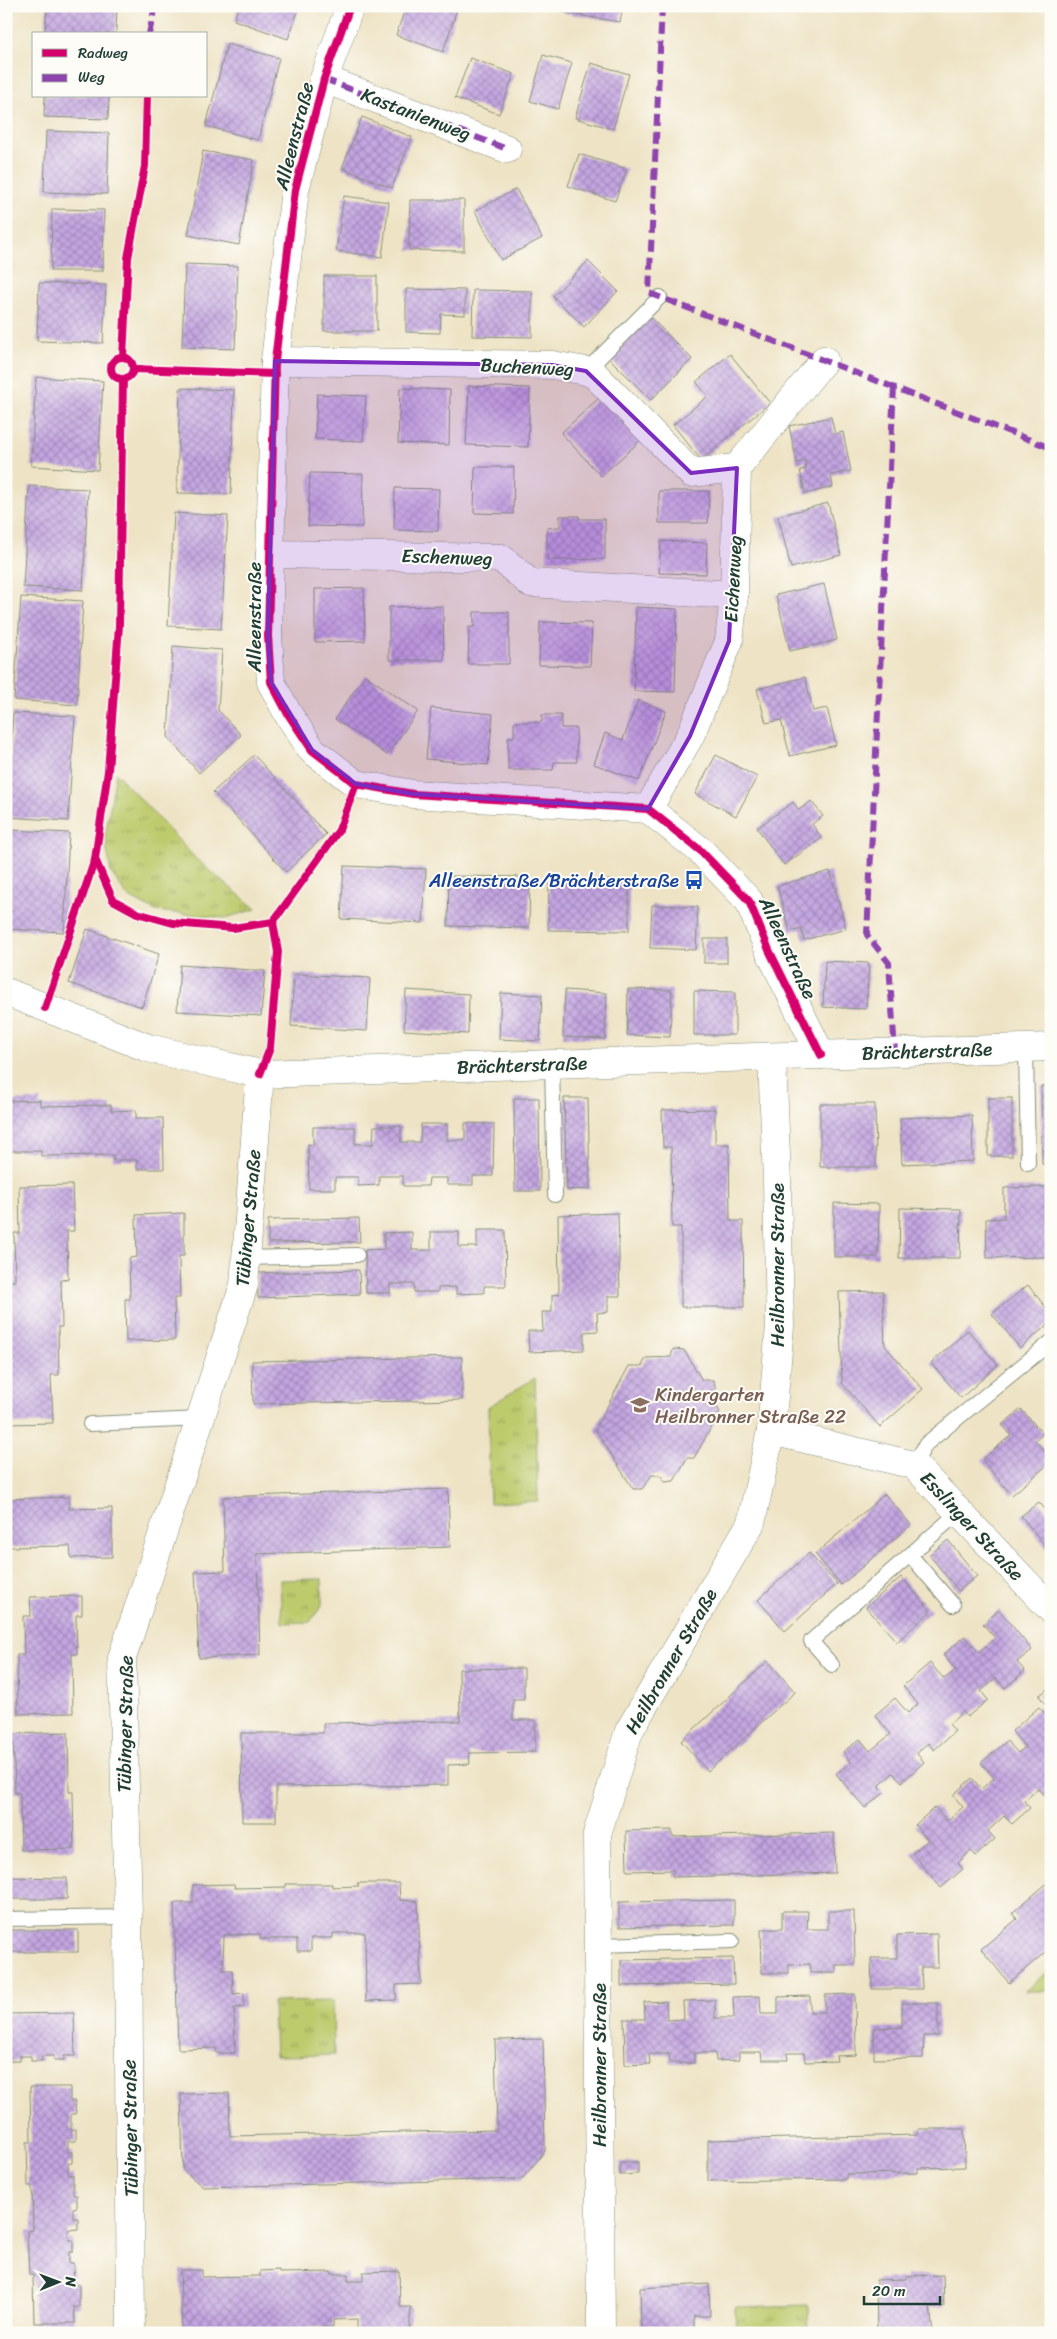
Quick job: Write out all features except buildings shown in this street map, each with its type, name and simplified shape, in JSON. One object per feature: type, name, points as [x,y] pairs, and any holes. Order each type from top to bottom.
[{"type":"street","name":"Alleenstraße","points":[[350,6],[324,79],[295,190],[275,361],[268,636],[271,682],[288,714],[312,750],[356,784],[413,794],[648,809],[701,851],[749,901],[770,950],[821,1055]]},
{"type":"street","name":"Kastanienweg","points":[[324,79],[507,149]]},
{"type":"street","points":[[737,468],[824,360]]},
{"type":"street","name":"Buchenweg","points":[[275,361],[552,365],[586,371],[594,376],[691,473],[737,468]]},
{"type":"street","name":"Eichenweg","points":[[648,809],[690,736],[729,641],[734,595],[737,468]]},
{"type":"street","name":"Eschenweg","points":[[270,554],[501,558],[530,583],[734,595]]},
{"type":"street","name":"Brächterstraße","points":[[6,992],[148,1048],[260,1074],[1038,1048]]},
{"type":"street","name":"Heilbronner Straße","points":[[602,2333],[597,1834],[629,1731],[750,1523],[771,1431],[780,1326],[772,1057]]},
{"type":"street","name":"Tübinger Straße","points":[[131,2333],[128,1916],[122,1658],[244,1285],[260,1074]]},
{"type":"street","name":"Esslinger Straße","points":[[771,1431],[914,1465],[1051,1609]]},
{"type":"lane","points":[[586,371],[660,296]]},
{"type":"lane","points":[[1028,1163],[1038,1048]]},
{"type":"lane","points":[[552,1064],[555,1195]]},
{"type":"lane","points":[[246,1258],[357,1255]]},
{"type":"lane","name":"Esslinger Straße","points":[[914,1465],[926,1444],[1051,1342]]},
{"type":"lane","points":[[90,1424],[201,1419]]},
{"type":"lane","points":[[832,1665],[811,1641],[959,1512]]},
{"type":"lane","points":[[910,1555],[953,1605]]},
{"type":"lane","points":[[6,1919],[128,1916]]},
{"type":"lane","points":[[598,1945],[732,1941]]},
{"type":"highlighted area","points":[[275,361],[552,365],[586,371],[691,473],[737,468],[729,641],[690,736],[648,809],[413,794],[356,784],[312,750],[271,682],[268,636]]},
{"type":"green space","points":[[116,773],[196,859],[256,909],[225,918],[156,911],[127,896],[111,872],[105,837]]},
{"type":"green space","points":[[535,1378],[538,1501],[490,1503],[488,1407]]},
{"type":"green space","points":[[322,1579],[322,1605],[310,1622],[282,1623],[280,1580]]},
{"type":"green space","points":[[1051,1969],[1051,1991],[1025,1991]]},
{"type":"green space","points":[[333,2001],[334,2055],[275,2056],[273,2002]]},
{"type":"green space","points":[[808,2305],[809,2333],[736,2333],[735,2307]]},
{"type":"marked path","points":[[149,32],[155,6]]},
{"type":"marked path","points":[[662,6],[649,293],[1051,448]]},
{"type":"marked path","points":[[324,79],[507,149]]},
{"type":"marked path","points":[[894,387],[867,935],[889,963],[895,1052]]},
{"type":"cycle path","points":[[350,6],[324,79],[295,190],[275,361],[268,636],[271,682],[288,714],[312,750],[356,784],[413,794],[648,809],[701,851],[749,901],[769,950],[821,1055]]},
{"type":"cycle path","points":[[123,357],[128,258],[145,166],[147,98]]},
{"type":"cycle path","points":[[122,357],[130,360],[133,368],[130,376],[122,379],[114,376],[111,368],[114,360],[122,357]]},
{"type":"cycle path","points":[[133,369],[275,374]]},
{"type":"cycle path","points":[[123,379],[119,626],[108,771],[95,859],[113,900],[137,913],[173,923],[233,928],[273,922],[278,952],[270,1048],[260,1074]]},
{"type":"cycle path","points":[[273,922],[339,830],[356,784]]},
{"type":"cycle path","points":[[45,1008],[95,859]]},
{"type":"place","name":"Alleenstraße/Brächterstraße","points":[[694,880]]},
{"type":"place","name":"Kindergarten Heilbronner Straße 22","points":[[640,1405]]}]
